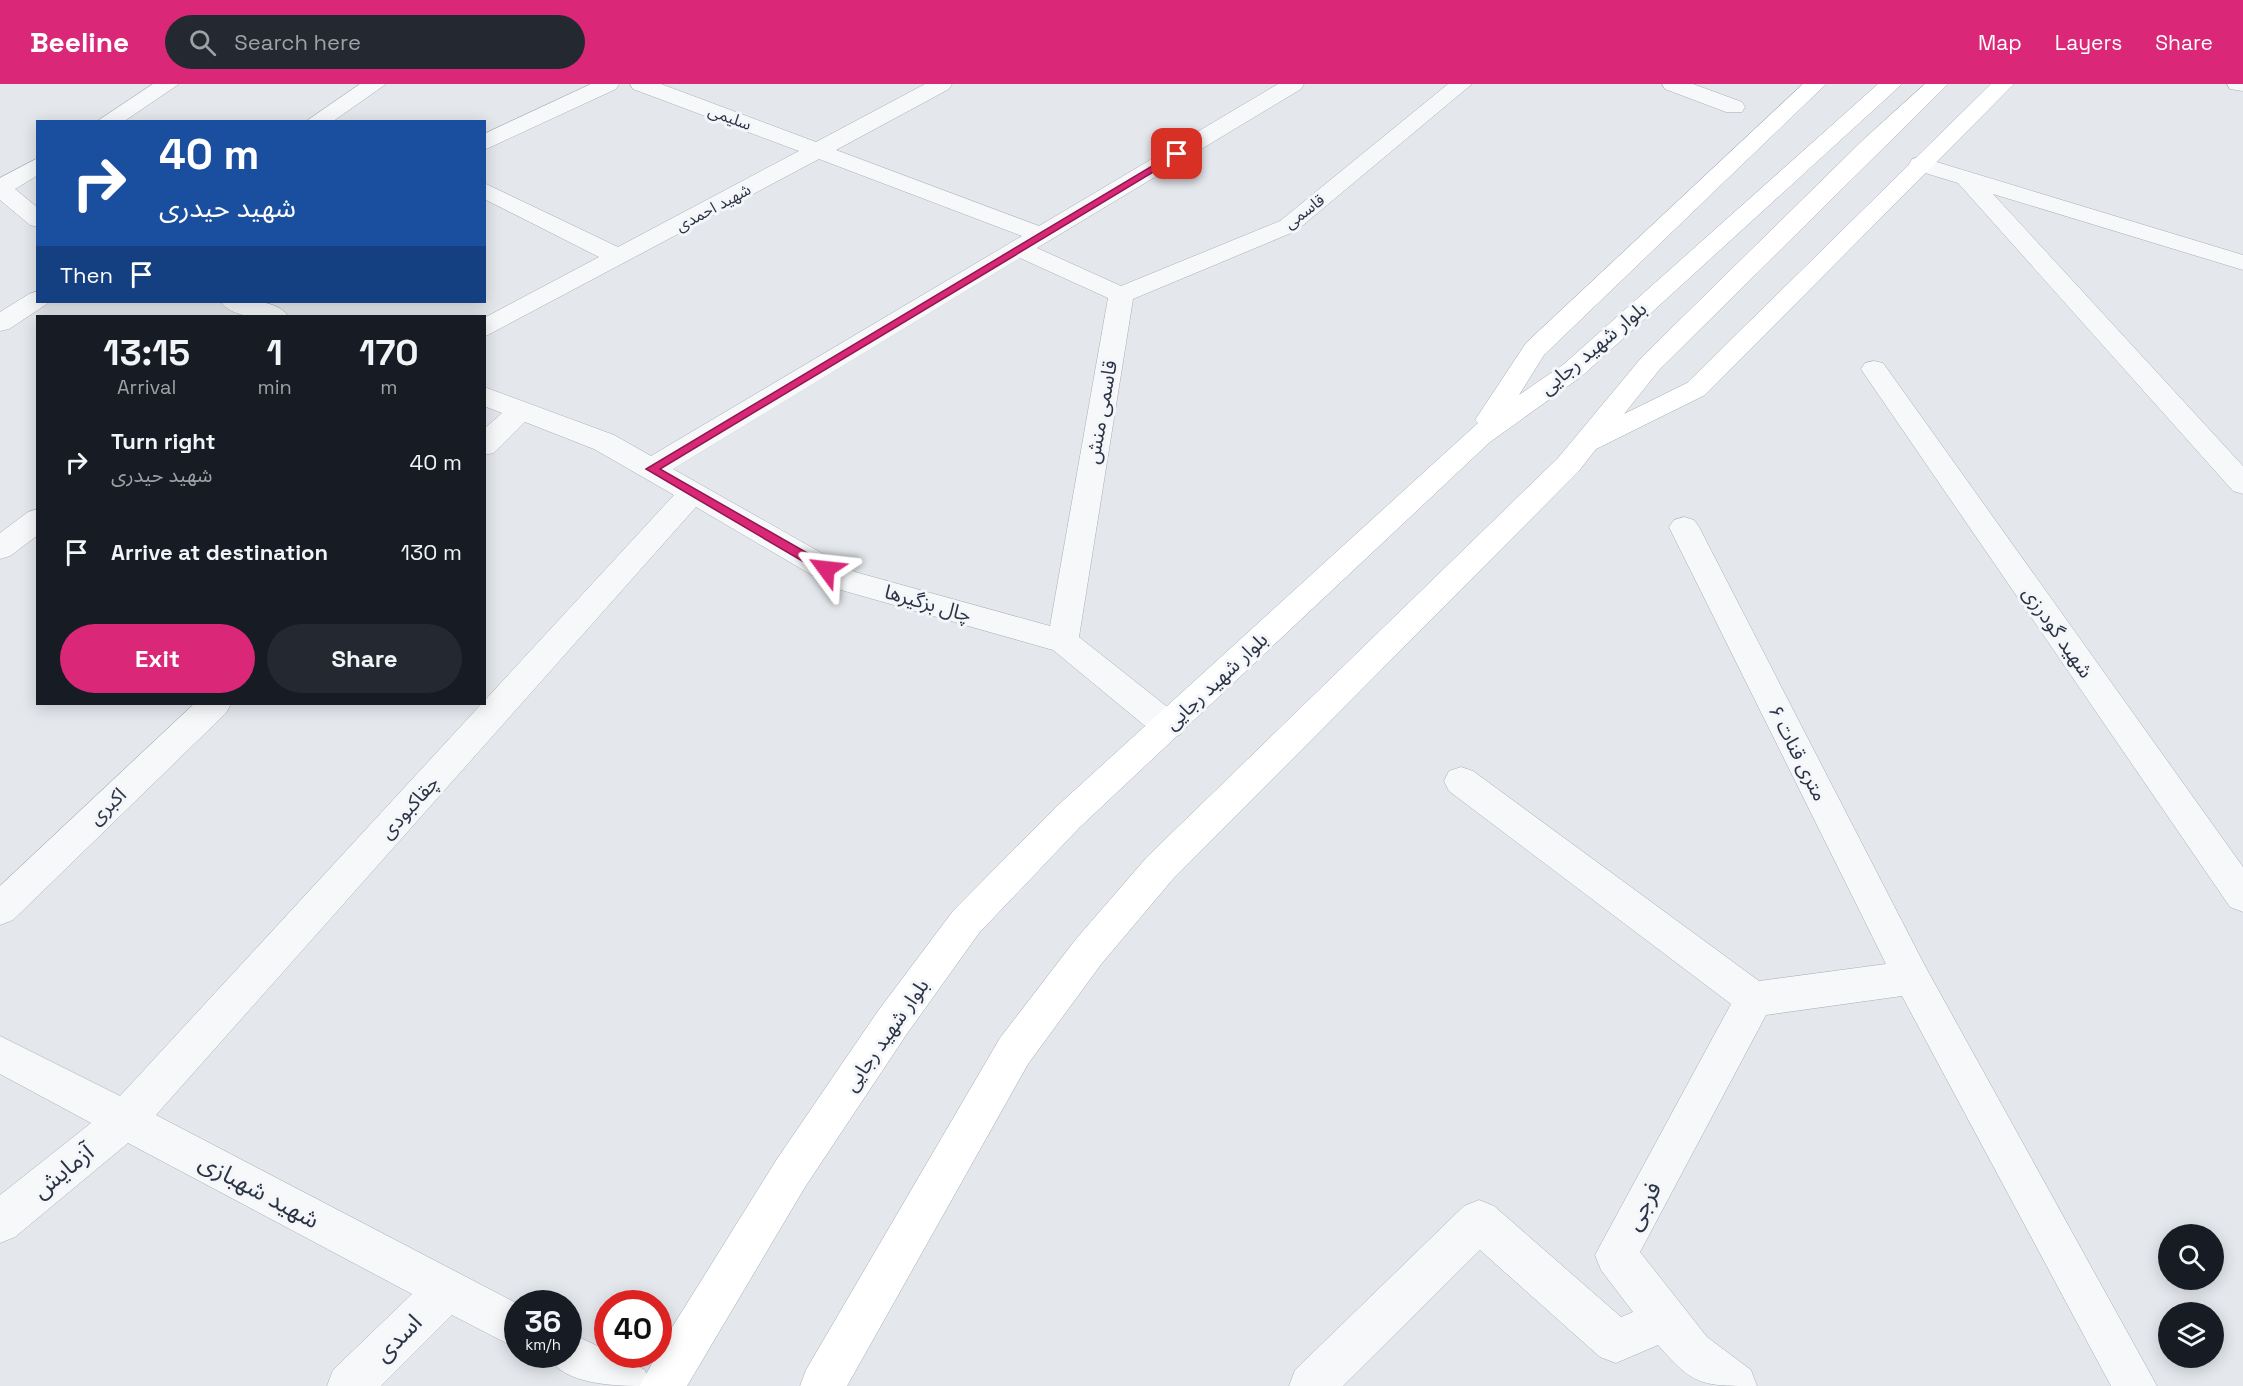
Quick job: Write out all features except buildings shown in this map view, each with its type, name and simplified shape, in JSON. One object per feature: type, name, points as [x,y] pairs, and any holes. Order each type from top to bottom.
[{"type":"main road","points":[[1480,435],[1535,349],[1815,84]]},
{"type":"main road","name":"بلوار شهید رجایی","points":[[662,1386],[791,1173],[892,1023],[966,922],[1067,818],[1480,435],[1573,370],[1891,84]]},
{"type":"main road","points":[[822,1386],[1014,1051],[1089,951],[1160,868],[1568,465],[1651,363],[1872,144],[1937,84]]},
{"type":"main road","points":[[1586,445],[1696,389],[2003,84]]},
{"type":"street","points":[[110,120],[168,84]]},
{"type":"street","points":[[319,120],[375,84]]},
{"type":"street","points":[[486,142],[608,84]]},
{"type":"street","name":"سلیمی","points":[[640,84],[819,149],[1030,242]]},
{"type":"street","name":"شهید احمدی","points":[[486,328],[941,84]]},
{"type":"street","points":[[651,469],[1293,84]]},
{"type":"street","name":"قاسمی","points":[[1121,295],[1288,226],[1461,84]]},
{"type":"street","points":[[1673,84],[1734,107]]},
{"type":"street","points":[[2238,84],[2243,85]]},
{"type":"street","points":[[1920,164],[2243,263]]},
{"type":"street","points":[[36,166],[0,188],[36,218]]},
{"type":"street","points":[[1966,178],[2243,484]]},
{"type":"street","points":[[486,191],[618,257]]},
{"type":"street","points":[[0,217],[36,229]]},
{"type":"street","points":[[1030,242],[1121,295]]},
{"type":"street","name":"قاسمی منش","points":[[1063,641],[1121,295]]},
{"type":"street","points":[[0,323],[36,300]]},
{"type":"street","points":[[237,303],[272,315]]},
{"type":"street","name":"شهید گودرزی","points":[[1874,369],[2243,896]]},
{"type":"street","name":"چال بزگیرها","points":[[486,397],[604,442],[845,580],[1063,641],[1168,726]]},
{"type":"street","points":[[486,444],[521,411]]},
{"type":"street","name":"چقاکبودی","points":[[125,1120],[692,493]]},
{"type":"street","points":[[0,548],[36,521]]},
{"type":"street","name":"۶ متری قنات","points":[[1684,527],[1912,978],[2135,1386]]},
{"type":"street","name":"اکبری","points":[[0,909],[214,705]]},
{"type":"street","points":[[1461,781],[1754,999],[1912,978]]},
{"type":"street","name":"فرجی","points":[[1735,1386],[1691,1353],[1616,1255],[1754,999]]},
{"type":"street","name":"شهید شهبازی","points":[[0,1054],[504,1320]]},
{"type":"street","name":"آزمایش","points":[[0,1222],[125,1120]]},
{"type":"street","points":[[1311,1386],[1479,1221],[1616,1341],[1665,1320]]},
{"type":"street","name":"اسدی","points":[[349,1386],[447,1290]]},
{"type":"street","points":[[582,1361],[629,1386]]},
{"type":"route","points":[[826,569],[651,469],[1177,154]]}]
